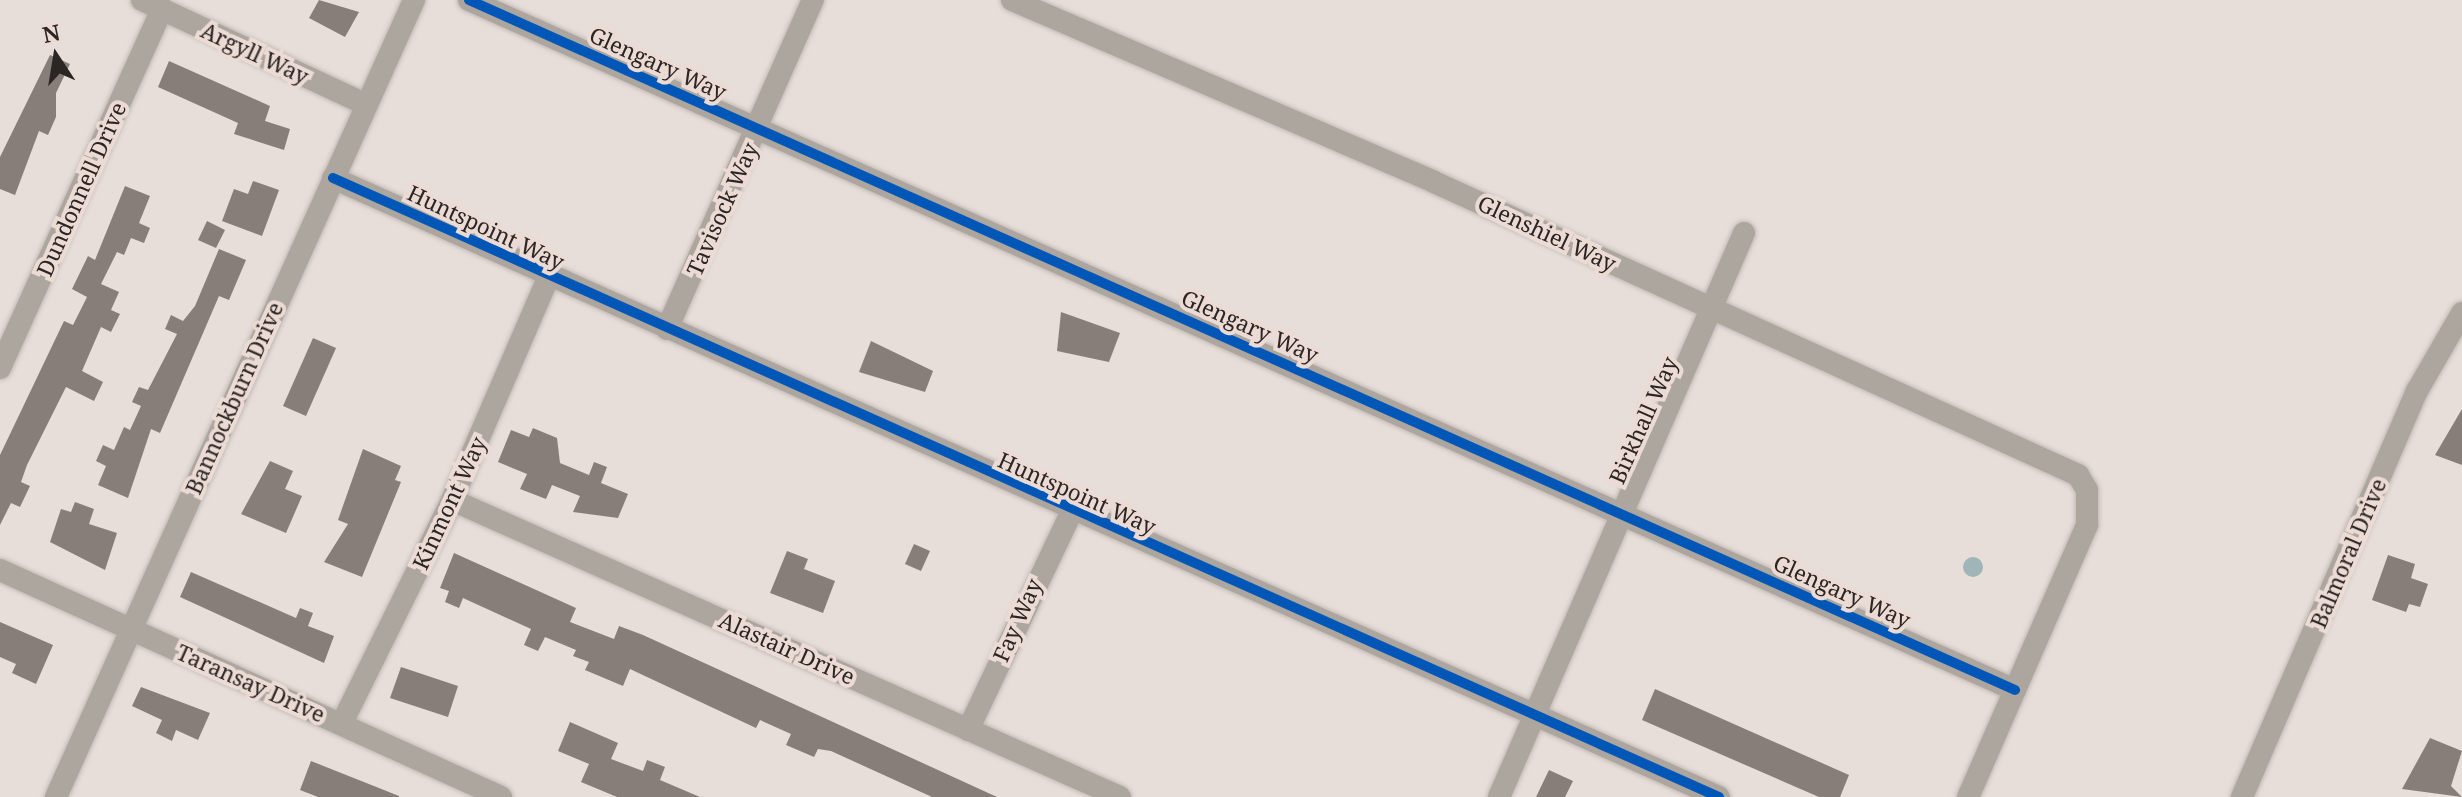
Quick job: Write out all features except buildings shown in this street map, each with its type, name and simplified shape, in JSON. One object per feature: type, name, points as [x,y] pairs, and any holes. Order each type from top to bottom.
[{"type":"street","name":"Bannockburn Drive","points":[[56,797],[414,0]]},
{"type":"street","name":"Glengary Way","points":[[469,0],[2015,690]]},
{"type":"street","name":"Tavisock Way","points":[[667,329],[758,130],[813,0]]},
{"type":"street","name":"Glenshiel Way","points":[[1012,0],[1713,309],[2078,475],[2087,490],[2087,525],[2015,690]]},
{"type":"street","name":"Argyll Way","points":[[152,5],[367,105]]},
{"type":"street","name":"Dundonnell Drive","points":[[0,368],[152,5]]},
{"type":"street","name":"Huntspoint Way","points":[[333,178],[1071,513],[1536,714],[1719,797]]},
{"type":"street","name":"Birkhall Way","points":[[1499,797],[1744,233]]},
{"type":"street","name":"Kinmont Way","points":[[342,723],[452,500],[548,278]]},
{"type":"street","name":"Balmoral Drive","points":[[2242,797],[2406,416],[2462,313]]},
{"type":"street","name":"Alastair Drive","points":[[452,500],[1120,797]]},
{"type":"street","name":"Fay Way","points":[[968,730],[1071,513]]},
{"type":"street","name":"Taransay Drive","points":[[0,570],[501,797]]},
{"type":"street","points":[[1968,797],[2015,690]]},
{"type":"shaded area","points":[[1973,557],[1980,560],[1983,567],[1980,574],[1973,577],[1966,574],[1963,567],[1966,560]]},
{"type":"cycle path","points":[[469,0],[2015,690]]},
{"type":"cycle path","points":[[333,178],[1719,797]]}]
